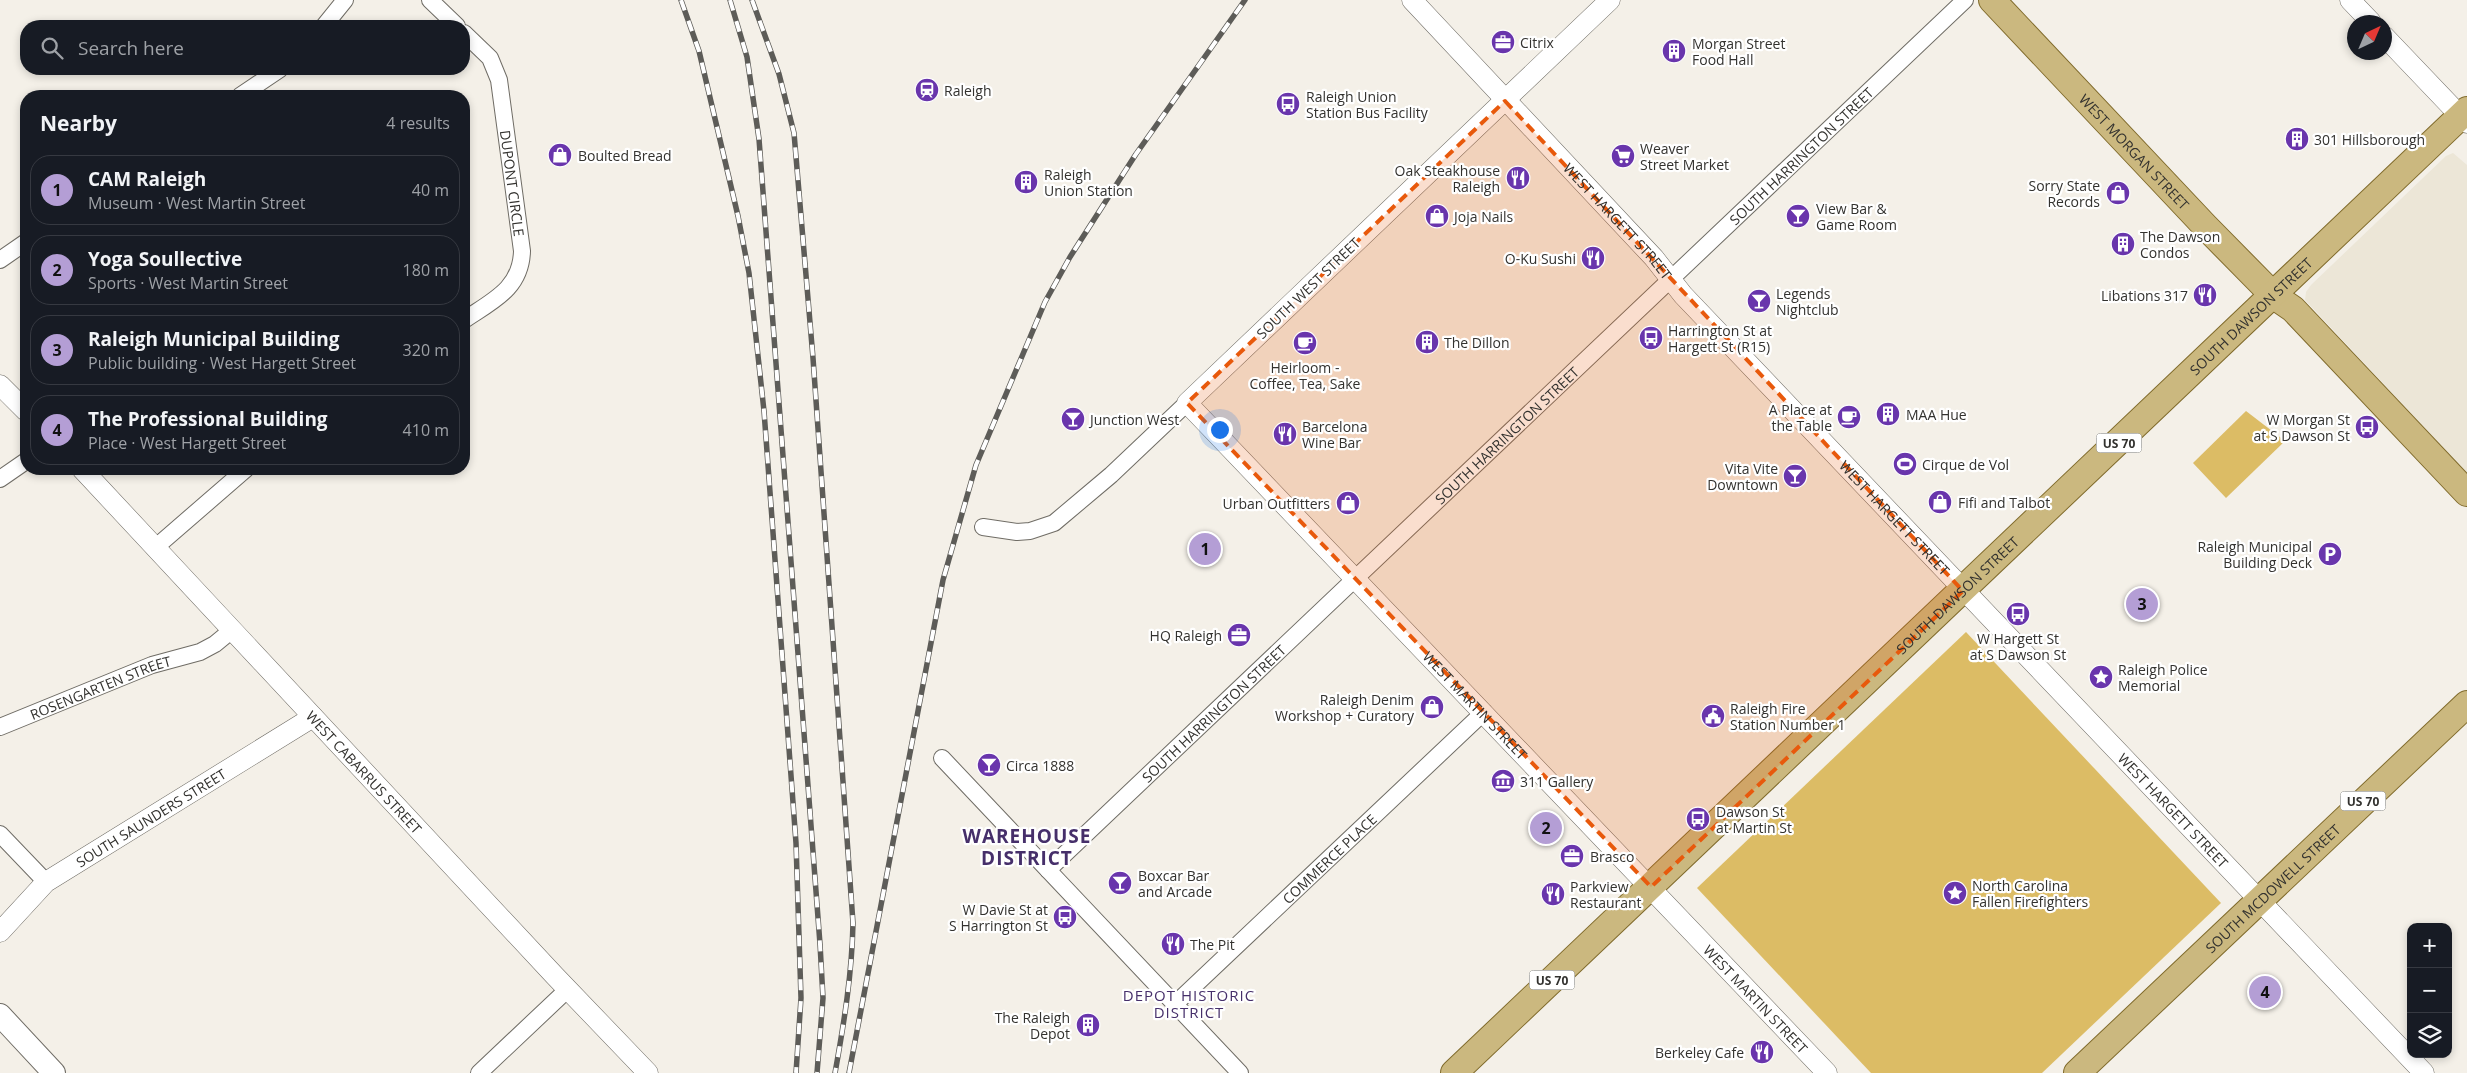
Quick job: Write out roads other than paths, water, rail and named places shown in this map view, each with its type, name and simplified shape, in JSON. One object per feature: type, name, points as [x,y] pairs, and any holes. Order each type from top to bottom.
[{"type":"main road","name":"WEST MORGAN STREET","points":[[1992,0],[2274,296],[2293,309],[2467,493]]},
{"type":"main road","name":"SOUTH DAWSON STREET","points":[[1454,1073],[2465,117]]},
{"type":"main road","name":"SOUTH MCDOWELL STREET","points":[[2077,1073],[2467,704]]},
{"type":"main road","points":[[0,1015],[54,1073]]},
{"type":"street","points":[[329,20],[345,0]]},
{"type":"street","points":[[430,0],[451,20]]},
{"type":"street","name":"WEST HARGETT STREET","points":[[1412,0],[1654,258],[1669,279],[2233,876],[2259,900],[2424,1073]]},
{"type":"street","name":"SOUTH WEST STREET","points":[[983,527],[1017,532],[1030,531],[1054,523],[1111,475],[1610,0]]},
{"type":"street","name":"SOUTH HARRINGTON STREET","points":[[1048,870],[1965,0]]},
{"type":"street","points":[[2350,0],[2364,15]]},
{"type":"street","name":"DUPONT CIRCLE","points":[[470,39],[490,58],[499,80],[522,251],[522,266],[504,293],[470,316]]},
{"type":"street","points":[[2392,44],[2465,117]]},
{"type":"street","points":[[249,90],[271,75]]},
{"type":"street","points":[[0,260],[20,246]]},
{"type":"street","points":[[0,385],[20,405]]},
{"type":"street","name":"WEST MARTIN STREET","points":[[1187,403],[1827,1073]]},
{"type":"street","points":[[0,478],[20,465]]},
{"type":"street","name":"WEST CABARRUS STREET","points":[[88,475],[648,1073]]},
{"type":"street","points":[[156,547],[239,475]]},
{"type":"street","name":"ROSENGARTEN STREET","points":[[0,727],[152,665],[200,652],[215,644],[232,630]]},
{"type":"street","name":"COMMERCE PLACE","points":[[1175,1004],[1484,712]]},
{"type":"street","name":"SOUTH SAUNDERS STREET","points":[[0,932],[46,882],[313,717]]},
{"type":"street","points":[[942,758],[1240,1073]]},
{"type":"street","points":[[0,834],[46,882]]},
{"type":"street","points":[[480,1073],[568,988]]},
{"type":"railway","points":[[681,0],[699,51],[738,216],[749,273],[764,411],[796,843],[801,998],[796,1073]]},
{"type":"railway","points":[[730,0],[747,57],[759,139],[820,944],[823,998],[817,1073]]},
{"type":"railway","points":[[752,0],[779,74],[794,133],[813,358],[853,923],[847,998],[835,1073]]},
{"type":"railway","points":[[849,1073],[943,580],[976,465],[1045,302],[1070,257],[1136,154],[1245,0]]},
{"type":"place","name":"Citrix","points":[[1503,42]]},
{"type":"place","name":"Morgan Street Food Hall","points":[[1674,51]]},
{"type":"place","name":"Raleigh","points":[[927,90]]},
{"type":"place","name":"Raleigh Union Station Bus Facility","points":[[1288,104]]},
{"type":"place","name":"301 Hillsborough","points":[[2297,139]]},
{"type":"place","name":"Boulted Bread","points":[[560,155]]},
{"type":"place","name":"Weaver Street Market","points":[[1623,156]]},
{"type":"place","name":"Oak Steakhouse Raleigh","points":[[1518,178]]},
{"type":"place","name":"Raleigh Union Station","points":[[1026,182]]},
{"type":"place","name":"Sorry State Records","points":[[2118,193]]},
{"type":"place","name":"Joja Nails","points":[[1437,216]]},
{"type":"place","name":"View Bar & Game Room","points":[[1798,216]]},
{"type":"place","name":"The Dawson Condos","points":[[2123,244]]},
{"type":"place","name":"O-Ku Sushi","points":[[1593,258]]},
{"type":"place","name":"Libations 317","points":[[2205,295]]},
{"type":"place","name":"Legends Nightclub","points":[[1759,301]]},
{"type":"place","name":"Harrington St at Hargett St (R15)","points":[[1651,338]]},
{"type":"place","name":"The Dillon","points":[[1427,342]]},
{"type":"place","name":"Heirloom - Coffee, Tea, Sake","points":[[1305,343]]},
{"type":"place","name":"MAA Hue","points":[[1888,414]]},
{"type":"place","name":"A Place at the Table","points":[[1849,417]]},
{"type":"place","name":"Junction West","points":[[1073,419]]},
{"type":"place","name":"W Morgan St at S Dawson St","points":[[2367,427]]},
{"type":"place","name":"Barcelona Wine Bar","points":[[1285,434]]},
{"type":"place","name":"Cirque de Vol","points":[[1905,464]]},
{"type":"place","name":"Vita Vite Downtown","points":[[1795,476]]},
{"type":"place","name":"Fifi and Talbot","points":[[1940,502]]},
{"type":"place","name":"Urban Outfitters","points":[[1348,503]]},
{"type":"place","name":"CAM Raleigh","points":[[1205,549]]},
{"type":"place","name":"Raleigh Municipal Building Deck","points":[[2330,554]]},
{"type":"place","name":"Raleigh Municipal Building","points":[[2142,604]]},
{"type":"place","name":"W Hargett St at S Dawson St","points":[[2018,614]]},
{"type":"place","name":"HQ Raleigh","points":[[1239,635]]},
{"type":"place","name":"Raleigh Police Memorial","points":[[2101,677]]},
{"type":"place","name":"Raleigh Denim Workshop + Curatory","points":[[1432,707]]},
{"type":"place","name":"Raleigh Fire Station Number 1","points":[[1713,716]]},
{"type":"place","name":"Circa 1888","points":[[989,765]]},
{"type":"place","name":"311 Gallery","points":[[1503,781]]},
{"type":"place","name":"Dawson St at Martin St","points":[[1698,819]]},
{"type":"place","name":"Yoga Soullective","points":[[1546,828]]},
{"type":"place","name":"Brasco","points":[[1572,856]]},
{"type":"place","name":"Boxcar Bar and Arcade","points":[[1120,883]]},
{"type":"place","name":"North Carolina Fallen Firefighters","points":[[1955,893]]},
{"type":"place","name":"Parkview Restaurant","points":[[1553,894]]},
{"type":"place","name":"W Davie St at S Harrington St","points":[[1065,917]]},
{"type":"place","name":"The Pit","points":[[1173,944]]},
{"type":"place","name":"The Professional Building","points":[[2265,992]]},
{"type":"place","name":"The Raleigh Depot","points":[[1088,1025]]},
{"type":"place","name":"Berkeley Cafe","points":[[1762,1052]]},
{"type":"district","name":"WAREHOUSE DISTRICT","points":[[1027,847]]},
{"type":"district","name":"DEPOT HISTORIC DISTRICT","points":[[1189,1004]]}]
